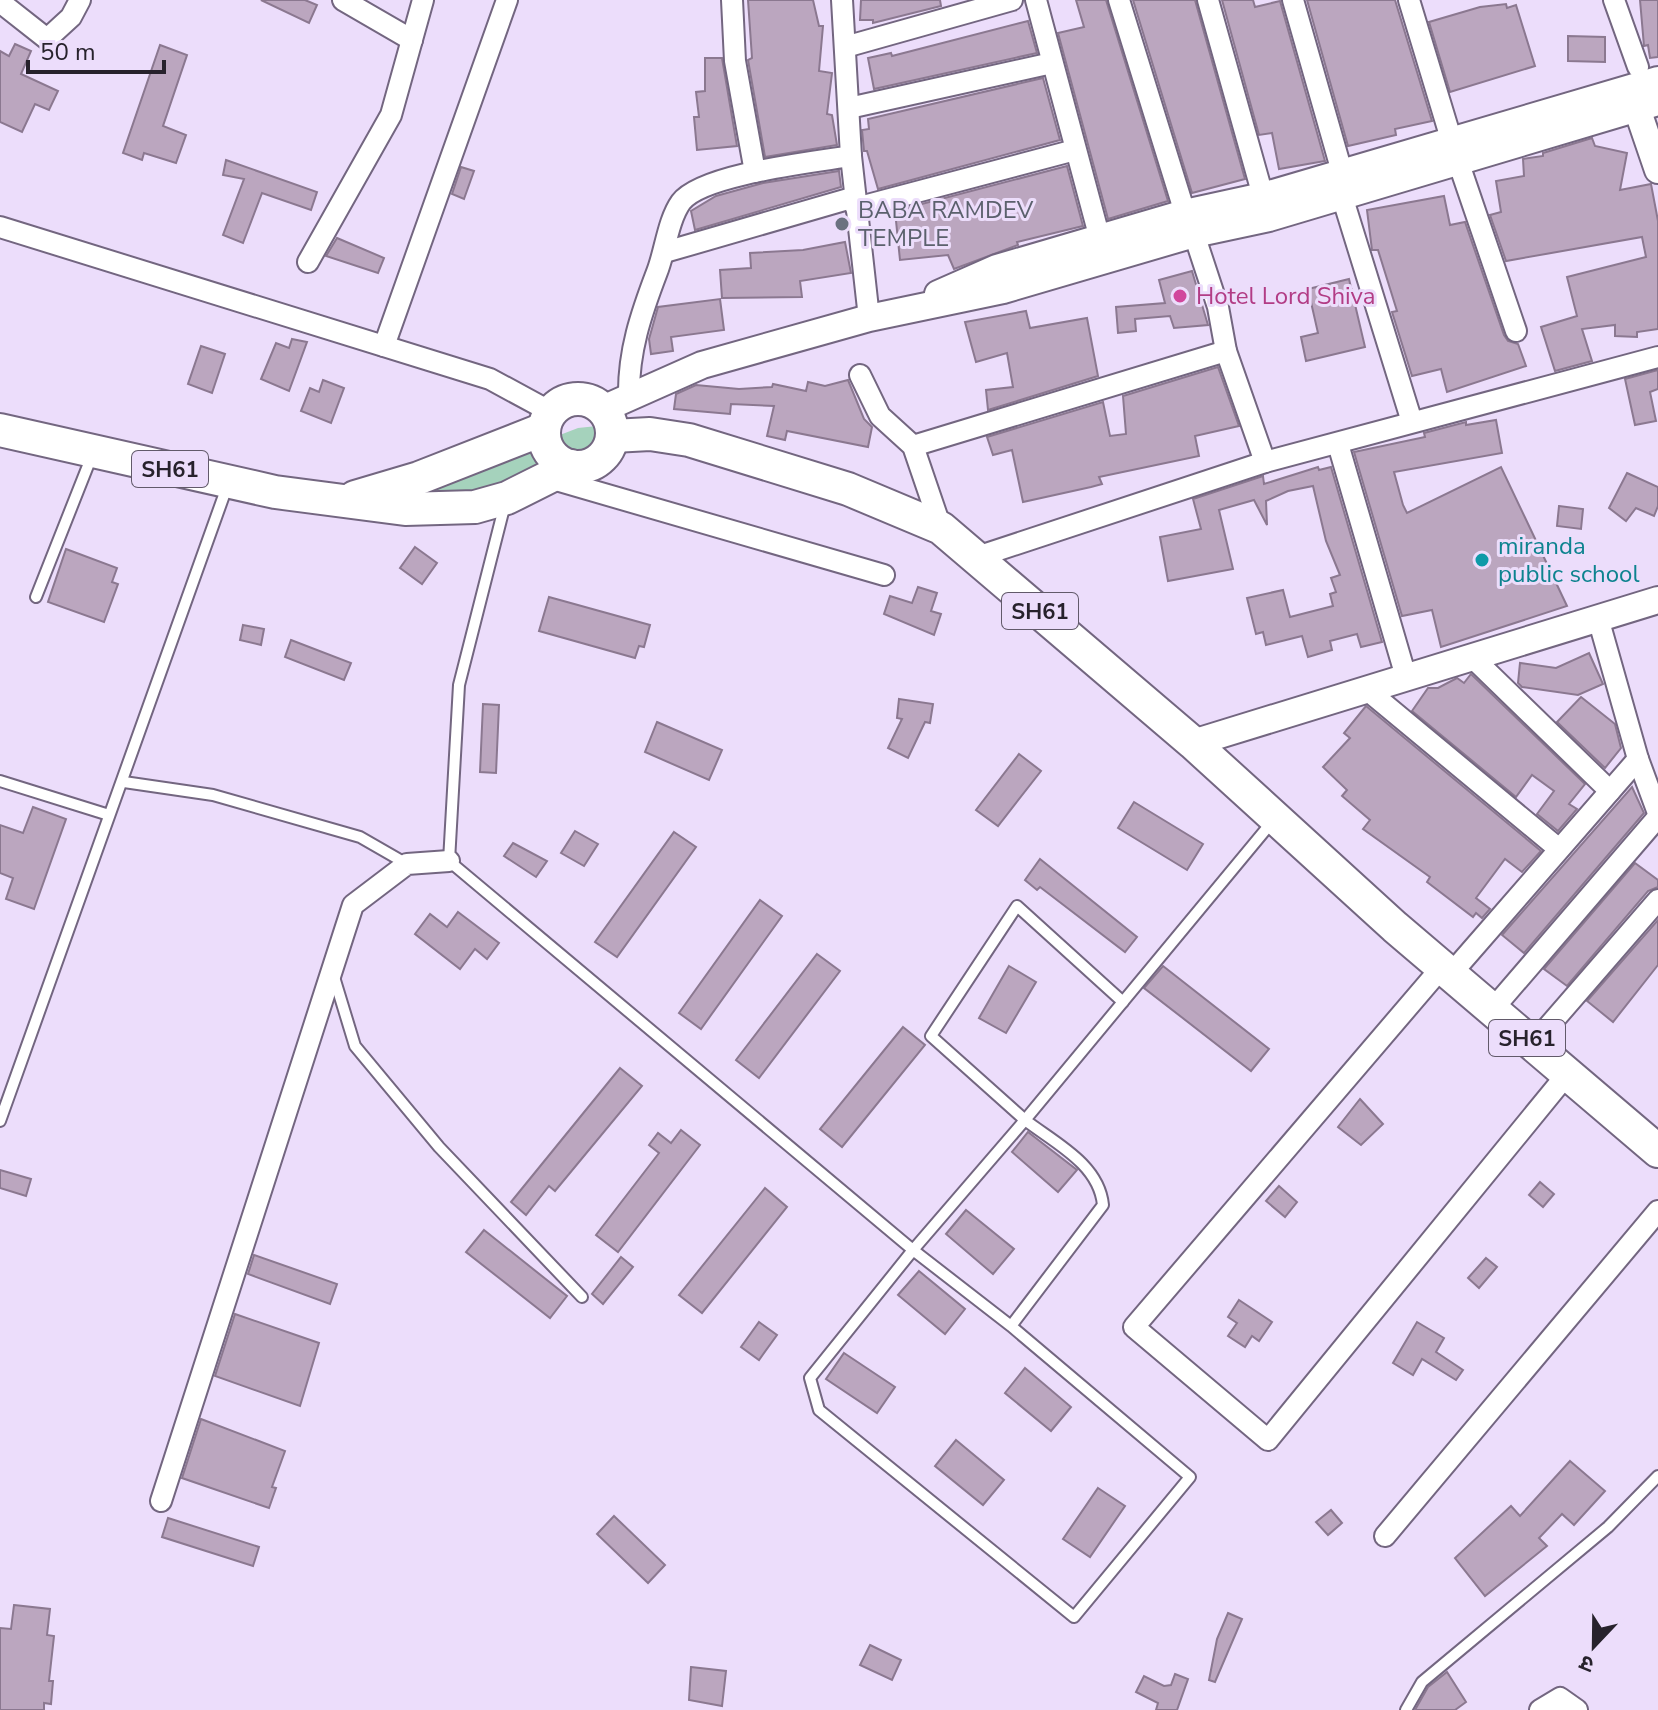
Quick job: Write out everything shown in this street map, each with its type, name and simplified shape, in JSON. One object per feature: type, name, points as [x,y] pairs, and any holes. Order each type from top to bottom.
[{"type":"main road","name":"SH61","points":[[341,502],[419,478],[548,420],[558,405],[576,399],[595,403],[650,434],[689,440],[848,489],[941,528],[1193,743],[1446,971],[1658,1151]]},
{"type":"main road","name":"SH61","points":[[0,430],[228,482],[341,502],[446,509],[507,498],[560,472],[598,461],[615,414]]},
{"type":"main road","points":[[548,420],[545,439],[560,472]]},
{"type":"street","points":[[0,2],[47,39],[71,17],[80,0]]},
{"type":"street","points":[[343,0],[412,40]]},
{"type":"street","points":[[308,262],[391,115],[423,0]]},
{"type":"street","points":[[384,346],[507,0]]},
{"type":"street","points":[[732,0],[735,61],[755,172]]},
{"type":"street","points":[[842,0],[851,156],[869,318]]},
{"type":"street","points":[[845,47],[946,9],[1012,0]]},
{"type":"street","points":[[1036,0],[1100,239]]},
{"type":"street","points":[[1119,0],[1218,307],[1226,351],[1265,462]]},
{"type":"street","points":[[1208,0],[1263,196]]},
{"type":"street","points":[[1293,0],[1342,184],[1412,422]]},
{"type":"street","points":[[1409,0],[1516,331]]},
{"type":"street","points":[[1614,0],[1648,87],[1658,170]]},
{"type":"street","points":[[849,108],[1052,63]]},
{"type":"street","points":[[615,414],[702,365],[869,318],[1003,290],[1263,196],[1342,184],[1456,153],[1648,87]]},
{"type":"street","points":[[665,252],[1075,150]]},
{"type":"street","points":[[615,414],[638,322],[681,202],[708,186],[755,172],[851,156]]},
{"type":"street","points":[[918,306],[956,284],[997,268],[1100,239],[1190,224],[1269,218],[1342,184]]},
{"type":"street","points":[[0,227],[490,379],[548,420]]},
{"type":"street","points":[[913,446],[1226,351]]},
{"type":"street","points":[[977,557],[1265,462],[1658,357]]},
{"type":"street","points":[[860,375],[880,416],[913,446],[941,528]]},
{"type":"street","points":[[1338,444],[1406,677]]},
{"type":"street","points":[[560,472],[884,575]]},
{"type":"street","points":[[1193,743],[1658,600]]},
{"type":"street","points":[[1492,1010],[1658,815],[1638,759],[1598,618]]},
{"type":"street","points":[[1473,658],[1610,791]]},
{"type":"street","points":[[1366,689],[1559,849]]},
{"type":"street","points":[[1568,1073],[1268,1440],[1134,1327],[1446,971],[1638,759]]},
{"type":"street","points":[[161,1501],[353,905],[407,864],[449,861]]},
{"type":"street","points":[[1534,1043],[1658,900]]},
{"type":"street","points":[[1385,1536],[1658,1211]]},
{"type":"street","points":[[1540,1710],[1560,1698],[1577,1710]]},
{"type":"lane","points":[[36,597],[94,451]]},
{"type":"lane","points":[[0,1121],[109,815],[124,782],[228,482]]},
{"type":"lane","points":[[507,498],[459,685],[449,861],[913,1250],[1011,1326],[1190,1477],[1074,1617],[819,1410],[810,1378],[913,1250],[1275,818]]},
{"type":"lane","points":[[0,781],[109,815]]},
{"type":"lane","points":[[124,782],[213,795],[360,837],[407,864]]},
{"type":"lane","points":[[1011,1326],[1103,1205],[1101,1187],[1090,1170],[1025,1120],[931,1036],[1017,906],[1123,1002]]},
{"type":"lane","points":[[332,972],[355,1046],[439,1147],[582,1297]]},
{"type":"lane","points":[[1406,1710],[1422,1682],[1608,1527],[1658,1476]]},
{"type":"green space","points":[[597,426],[613,433],[597,451],[466,503],[415,491],[578,428]]},
{"type":"building","points":[[261,0],[305,0],[317,5],[309,23]]},
{"type":"building","points":[[748,0],[813,0],[819,26],[823,26],[819,71],[832,73],[827,114],[832,115],[837,145],[765,157],[748,60],[752,58]]},
{"type":"building","points":[[861,0],[940,0],[941,6],[873,23],[873,20],[860,20]]},
{"type":"building","points":[[1076,0],[1106,0],[1168,201],[1108,219],[1058,33],[1084,27]]},
{"type":"building","points":[[1133,0],[1195,0],[1245,179],[1192,193]]},
{"type":"building","points":[[1222,0],[1253,0],[1255,7],[1280,1],[1325,161],[1279,169],[1272,133],[1259,135]]},
{"type":"building","points":[[1307,0],[1395,0],[1432,121],[1395,129],[1396,135],[1348,146]]},
{"type":"building","points":[[1640,0],[1658,0],[1658,57],[1650,58],[1648,45],[1644,46]]},
{"type":"building","points":[[1506,4],[1507,8],[1516,5],[1535,66],[1450,92],[1429,22],[1480,7]]},
{"type":"building","points":[[1028,21],[1037,53],[874,89],[868,58],[891,53],[892,56]]},
{"type":"building","points":[[1568,36],[1605,37],[1605,62],[1568,61]]},
{"type":"building","points":[[15,44],[31,51],[21,74],[58,91],[49,110],[35,104],[22,132],[0,122],[0,51],[9,56]]},
{"type":"building","points":[[160,45],[187,55],[163,126],[186,135],[176,163],[144,153],[142,160],[123,153]]},
{"type":"building","points":[[705,58],[722,58],[737,146],[697,150],[694,117],[699,117],[696,92],[705,91]]},
{"type":"building","points":[[1043,78],[1060,140],[878,189],[867,151],[864,151],[862,130],[869,129],[868,119]]},
{"type":"building","points":[[1592,138],[1595,146],[1627,153],[1620,190],[1651,184],[1658,221],[1658,329],[1637,332],[1637,337],[1615,336],[1615,325],[1582,329],[1592,361],[1555,371],[1541,327],[1577,316],[1567,277],[1646,257],[1642,237],[1506,261],[1490,215],[1501,212],[1496,181],[1524,176],[1523,159],[1543,156],[1543,153]]},
{"type":"building","points":[[226,160],[317,192],[311,210],[262,193],[243,243],[223,235],[244,179],[223,175]]},
{"type":"building","points":[[1067,166],[1083,226],[1017,242],[1018,245],[954,269],[948,255],[900,260],[895,211]]},
{"type":"building","points":[[461,167],[474,171],[464,199],[452,194]]},
{"type":"building","points":[[839,171],[841,187],[695,230],[691,211],[716,196],[763,183]]},
{"type":"building","points":[[1444,196],[1450,225],[1465,222],[1504,335],[1508,341],[1518,344],[1526,366],[1447,392],[1441,369],[1412,376],[1392,312],[1397,311],[1378,250],[1372,250],[1367,210]]},
{"type":"building","points":[[337,238],[384,258],[378,273],[326,256]]},
{"type":"building","points":[[845,242],[851,273],[800,281],[802,297],[722,298],[720,270],[751,268],[750,253],[803,250]]},
{"type":"building","points":[[1192,271],[1208,325],[1174,328],[1170,316],[1135,319],[1136,331],[1118,333],[1116,307],[1165,303],[1159,280]]},
{"type":"building","points":[[1349,279],[1365,347],[1306,361],[1301,337],[1318,333],[1308,289]]},
{"type":"building","points":[[720,299],[724,330],[671,337],[673,351],[651,354],[649,339],[658,307]]},
{"type":"building","points":[[1026,311],[1030,328],[1087,318],[1098,376],[988,410],[986,390],[1013,387],[1007,353],[976,362],[965,322]]},
{"type":"building","points":[[292,339],[307,342],[289,391],[261,379],[276,343],[289,348]]},
{"type":"building","points":[[201,346],[225,354],[212,393],[188,384]]},
{"type":"building","points":[[1218,367],[1239,426],[1195,436],[1199,456],[1099,477],[1102,484],[1023,502],[1012,450],[993,455],[987,437],[1103,402],[1110,436],[1126,434],[1123,396]]},
{"type":"building","points":[[1658,370],[1658,389],[1650,392],[1656,421],[1635,425],[1625,379]]},
{"type":"building","points":[[323,380],[344,388],[331,423],[301,411],[310,388],[319,392]]},
{"type":"building","points":[[848,380],[864,419],[872,427],[868,447],[787,431],[785,440],[767,436],[774,406],[731,404],[730,414],[674,409],[676,394],[696,385],[739,389],[772,387],[773,384],[806,391],[808,382],[825,386]]},
{"type":"building","name":"miranda public school","points":[[1496,420],[1502,453],[1394,472],[1403,505],[1407,513],[1501,467],[1567,606],[1441,647],[1432,610],[1402,616],[1354,452],[1425,437],[1424,433],[1466,422],[1466,425]]},
{"type":"building","points":[[1318,467],[1319,470],[1331,467],[1382,642],[1361,647],[1357,634],[1330,641],[1332,650],[1308,657],[1302,636],[1266,645],[1263,632],[1256,634],[1247,598],[1283,590],[1290,617],[1333,606],[1330,594],[1336,592],[1331,578],[1340,575],[1326,541],[1313,486],[1288,491],[1266,501],[1267,525],[1254,500],[1219,510],[1233,569],[1168,581],[1160,537],[1201,529],[1193,499],[1263,476],[1264,484]]},
{"type":"building","points":[[1627,473],[1658,487],[1658,506],[1654,516],[1636,508],[1626,521],[1609,508]]},
{"type":"building","points":[[1559,506],[1583,509],[1581,529],[1557,526]]},
{"type":"building","points":[[415,547],[437,563],[422,584],[400,568]]},
{"type":"building","points":[[66,549],[117,568],[112,582],[118,584],[104,622],[48,602]]},
{"type":"building","points":[[918,587],[937,593],[931,611],[941,614],[934,635],[884,614],[890,596],[912,603]]},
{"type":"building","points":[[549,597],[650,625],[644,647],[639,646],[635,658],[539,631]]},
{"type":"building","points":[[243,625],[264,629],[261,645],[240,640]]},
{"type":"building","points":[[291,640],[351,663],[344,680],[285,657]]},
{"type":"building","points":[[1589,653],[1603,684],[1578,695],[1522,687],[1518,683],[1520,663],[1556,668]]},
{"type":"building","points":[[1471,674],[1585,784],[1569,804],[1577,809],[1558,831],[1537,814],[1554,791],[1532,775],[1516,797],[1412,711],[1428,688],[1438,688],[1457,678],[1464,683]]},
{"type":"building","points":[[1581,697],[1615,724],[1621,748],[1605,768],[1557,722]]},
{"type":"building","points":[[899,699],[933,704],[930,723],[925,722],[908,758],[888,748],[902,719],[897,718]]},
{"type":"building","points":[[483,704],[499,705],[496,773],[480,772]]},
{"type":"building","points":[[1366,706],[1541,851],[1522,872],[1505,859],[1476,898],[1490,909],[1482,918],[1476,913],[1473,917],[1427,882],[1430,877],[1363,829],[1370,820],[1342,796],[1347,790],[1323,767],[1350,738],[1344,733]]},
{"type":"building","points":[[657,722],[722,750],[709,780],[645,752]]},
{"type":"building","points":[[1019,754],[1041,771],[998,826],[976,810]]},
{"type":"building","points":[[1632,787],[1644,813],[1524,953],[1502,935]]},
{"type":"building","points":[[1134,802],[1203,844],[1187,870],[1118,828]]},
{"type":"building","points":[[33,807],[66,819],[34,909],[6,899],[13,878],[0,873],[0,825],[23,833]]},
{"type":"building","points":[[575,831],[598,844],[584,866],[561,853]]},
{"type":"building","points":[[674,832],[696,847],[617,957],[595,942]]},
{"type":"building","points":[[513,843],[547,861],[536,877],[504,856]]},
{"type":"building","points":[[1040,859],[1137,937],[1125,952],[1040,887],[1037,890],[1025,880]]},
{"type":"building","points":[[1635,863],[1658,880],[1658,887],[1648,891],[1567,986],[1544,969]]},
{"type":"building","points":[[760,900],[782,916],[701,1029],[679,1013]]},
{"type":"building","points":[[458,912],[499,943],[487,959],[475,949],[460,969],[415,934],[430,914],[447,927]]},
{"type":"building","points":[[1658,920],[1658,965],[1613,1022],[1587,1001]]},
{"type":"building","points":[[817,954],[840,971],[759,1078],[736,1060]]},
{"type":"building","points":[[1009,966],[1036,982],[1006,1033],[979,1018]]},
{"type":"building","points":[[1163,966],[1269,1049],[1251,1071],[1144,988]]},
{"type":"building","points":[[903,1027],[925,1045],[842,1147],[820,1129]]},
{"type":"building","points":[[620,1068],[642,1086],[555,1191],[549,1186],[526,1215],[511,1202]]},
{"type":"building","points":[[1360,1099],[1383,1124],[1361,1145],[1338,1127]]},
{"type":"building","points":[[681,1130],[700,1145],[618,1252],[596,1235],[659,1153],[649,1145],[658,1133],[671,1143]]},
{"type":"building","points":[[1028,1132],[1077,1170],[1058,1192],[1012,1152]]},
{"type":"building","points":[[0,1170],[31,1179],[26,1196],[0,1188]]},
{"type":"building","points":[[1540,1182],[1554,1194],[1543,1207],[1529,1195]]},
{"type":"building","points":[[1279,1186],[1297,1202],[1285,1217],[1266,1201]]},
{"type":"building","points":[[765,1188],[787,1207],[702,1313],[679,1295]]},
{"type":"building","points":[[966,1210],[1014,1249],[993,1274],[946,1234]]},
{"type":"building","points":[[484,1230],[567,1296],[550,1318],[466,1252]]},
{"type":"building","points":[[254,1255],[337,1284],[330,1304],[248,1274]]},
{"type":"building","points":[[621,1257],[633,1267],[603,1304],[592,1294]]},
{"type":"building","points":[[1486,1258],[1497,1267],[1479,1288],[1468,1278]]},
{"type":"building","points":[[919,1271],[965,1309],[945,1334],[898,1295]]},
{"type":"building","points":[[1239,1300],[1272,1322],[1259,1341],[1252,1336],[1245,1347],[1228,1336],[1237,1323],[1228,1317]]},
{"type":"building","points":[[235,1314],[319,1343],[300,1406],[215,1376]]},
{"type":"building","points":[[759,1322],[777,1335],[759,1360],[741,1347]]},
{"type":"building","points":[[1417,1322],[1444,1338],[1436,1352],[1463,1370],[1456,1380],[1422,1359],[1413,1375],[1393,1363]]},
{"type":"building","points":[[844,1353],[895,1387],[877,1413],[826,1379]]},
{"type":"building","points":[[1025,1368],[1071,1407],[1051,1431],[1005,1393]]},
{"type":"building","points":[[201,1419],[285,1451],[272,1487],[276,1488],[269,1508],[182,1478]]},
{"type":"building","points":[[956,1440],[1004,1480],[983,1505],[935,1466]]},
{"type":"building","points":[[1570,1461],[1605,1491],[1574,1525],[1562,1514],[1539,1538],[1547,1546],[1485,1596],[1455,1558],[1511,1506],[1520,1516]]},
{"type":"building","points":[[1098,1488],[1125,1506],[1090,1557],[1063,1539]]},
{"type":"building","points":[[1331,1510],[1342,1523],[1328,1535],[1316,1522]]},
{"type":"building","points":[[614,1516],[665,1565],[648,1583],[597,1534]]},
{"type":"building","points":[[168,1518],[259,1547],[253,1566],[162,1537]]},
{"type":"building","points":[[14,1605],[50,1609],[47,1635],[54,1636],[49,1681],[53,1681],[51,1704],[44,1703],[44,1710],[0,1710],[0,1628],[11,1629]]},
{"type":"building","points":[[1228,1613],[1242,1619],[1215,1682],[1209,1680],[1217,1639]]},
{"type":"building","points":[[870,1645],[901,1660],[892,1680],[860,1665]]},
{"type":"building","points":[[691,1667],[726,1671],[722,1706],[689,1700]]},
{"type":"building","points":[[1447,1672],[1466,1702],[1455,1710],[1415,1710],[1428,1687]]},
{"type":"building","points":[[1175,1674],[1188,1679],[1177,1710],[1156,1710],[1158,1703],[1136,1692],[1144,1676],[1164,1686],[1171,1685]]},
{"type":"place","name":"BABA RAMDEV TEMPLE","points":[[842,224]]},
{"type":"place","name":"Hotel Lord Shiva","points":[[1180,296]]},
{"type":"place","name":"miranda public school","points":[[1482,560]]}]
